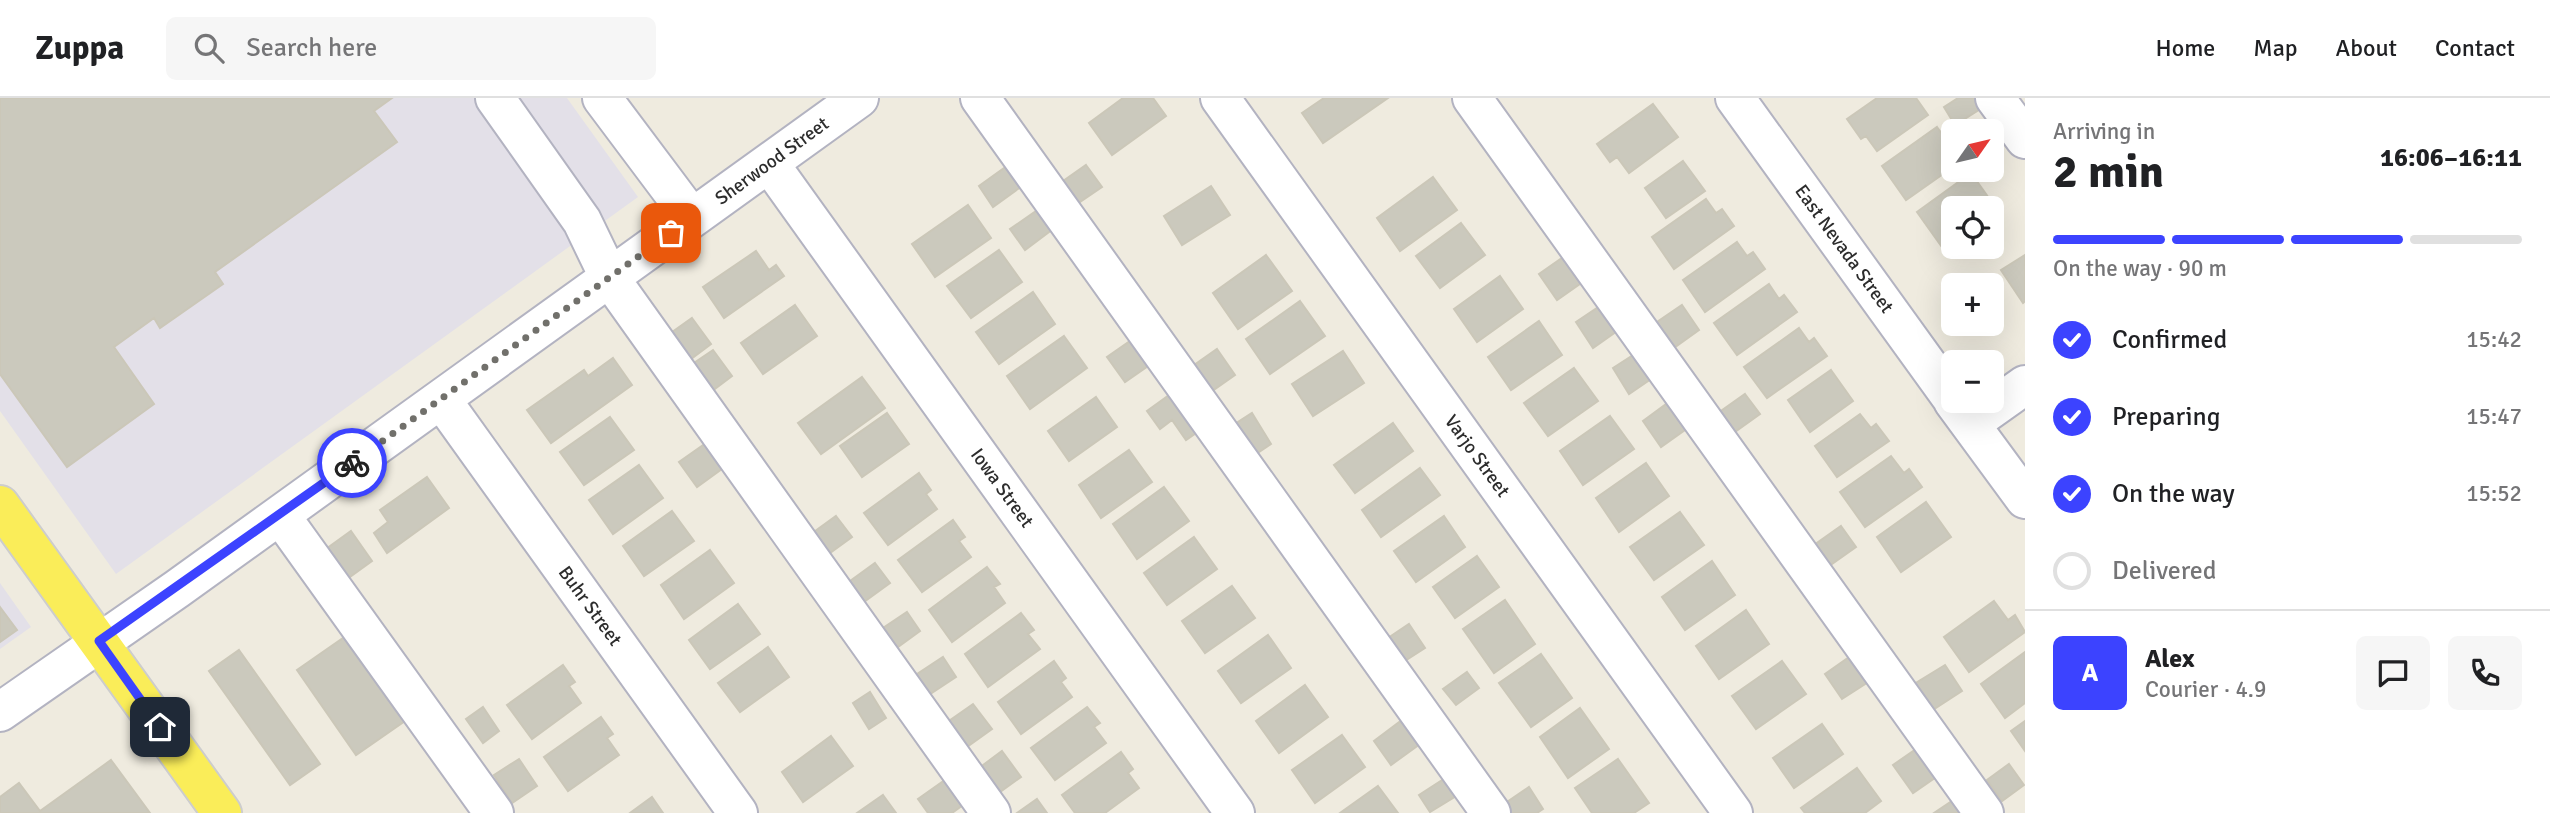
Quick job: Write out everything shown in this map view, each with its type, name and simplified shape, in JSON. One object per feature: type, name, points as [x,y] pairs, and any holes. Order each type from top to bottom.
[{"type":"main road","points":[[0,505],[222,813]]},
{"type":"street","points":[[495,98],[582,221],[609,277],[991,813]]},
{"type":"street","points":[[602,98],[692,218]]},
{"type":"street","name":"Sherwood Street","points":[[0,712],[280,515],[859,98]]},
{"type":"street","points":[[980,98],[1491,813]]},
{"type":"street","name":"Varjo Street","points":[[1220,98],[1733,813]]},
{"type":"street","points":[[1472,98],[1984,813]]},
{"type":"street","name":"East Nevada Street","points":[[1735,98],[1941,383]]},
{"type":"street","points":[[1995,98],[2024,136]]},
{"type":"street","name":"Iowa Street","points":[[769,163],[1235,813]]},
{"type":"street","points":[[2004,392],[2025,385]]},
{"type":"street","name":"Buhr Street","points":[[441,399],[738,813]]},
{"type":"street","name":"East Nevada Street","points":[[1963,413],[2025,499]]},
{"type":"street","points":[[280,515],[494,813]]},
{"type":"shaded area","points":[[0,98],[567,98],[638,197],[116,574],[0,411]]},
{"type":"shaded area","points":[[0,583],[31,627],[0,649]]},
{"type":"building","points":[[0,98],[392,98],[374,111],[397,142],[215,272],[223,284],[160,328],[154,318],[114,347],[154,404],[67,467],[0,374]]},
{"type":"building","points":[[1123,98],[1153,98],[1166,116],[1112,155],[1089,123]]},
{"type":"building","points":[[1324,98],[1388,98],[1323,143],[1302,113]]},
{"type":"building","points":[[1877,98],[1916,98],[1928,115],[1877,151],[1866,136],[1861,139],[1847,119]]},
{"type":"building","points":[[1958,98],[1976,98],[1982,108],[1965,119],[1951,119],[1944,107]]},
{"type":"building","points":[[1653,104],[1678,137],[1629,173],[1617,157],[1610,162],[1597,144]]},
{"type":"building","points":[[1937,127],[1941,132],[1941,175],[1906,200],[1882,166]]},
{"type":"building","points":[[1683,161],[1705,191],[1666,218],[1645,188]]},
{"type":"building","points":[[1086,165],[1102,187],[1071,208],[1056,186]]},
{"type":"building","points":[[1007,166],[1022,186],[993,207],[979,186]]},
{"type":"building","points":[[1433,177],[1457,210],[1400,251],[1377,218]]},
{"type":"building","points":[[1959,182],[1977,182],[1987,196],[1941,196],[1941,246],[1917,212]]},
{"type":"building","points":[[1211,186],[1230,215],[1182,245],[1164,216]]},
{"type":"building","points":[[1706,199],[1716,213],[1722,209],[1734,226],[1674,269],[1652,237]]},
{"type":"building","points":[[968,205],[991,238],[935,277],[912,244]]},
{"type":"building","points":[[1039,209],[1053,229],[1025,250],[1010,229]]},
{"type":"building","points":[[1461,223],[1485,255],[1440,288],[1416,256]]},
{"type":"building","points":[[1737,242],[1747,256],[1753,252],[1765,269],[1705,312],[1683,280]]},
{"type":"building","points":[[999,250],[1022,282],[971,318],[947,286]]},
{"type":"building","points":[[756,251],[769,270],[776,265],[784,276],[724,318],[703,287]]},
{"type":"building","points":[[1569,253],[1587,279],[1557,300],[1539,274]]},
{"type":"building","points":[[1266,255],[1292,291],[1238,329],[1213,293]]},
{"type":"building","points":[[2025,255],[2023,303],[2004,273],[2001,270]]},
{"type":"building","points":[[1500,276],[1523,309],[1477,342],[1454,309]]},
{"type":"building","points":[[1769,284],[1779,299],[1784,295],[1797,312],[1737,355],[1714,323]]},
{"type":"building","points":[[1033,292],[1055,324],[999,364],[976,332]]},
{"type":"building","points":[[1300,301],[1325,336],[1270,374],[1246,339]]},
{"type":"building","points":[[1603,304],[1620,329],[1593,348],[1576,322]]},
{"type":"building","points":[[795,305],[817,336],[763,374],[741,343]]},
{"type":"building","points":[[1682,305],[1699,330],[1671,350],[1654,324]]},
{"type":"building","points":[[692,318],[711,344],[687,362],[668,335]]},
{"type":"building","points":[[1539,321],[1562,355],[1511,390],[1488,357]]},
{"type":"building","points":[[1799,328],[1809,342],[1814,338],[1827,356],[1767,398],[1744,367]]},
{"type":"building","points":[[1064,336],[1087,368],[1030,409],[1007,376]]},
{"type":"building","points":[[1133,339],[1151,364],[1125,382],[1107,357]]},
{"type":"building","points":[[1217,349],[1235,375],[1205,396],[1187,370]]},
{"type":"building","points":[[713,350],[732,376],[708,394],[688,367]]},
{"type":"building","points":[[1343,351],[1364,383],[1313,416],[1292,384]]},
{"type":"building","points":[[1638,352],[1654,377],[1629,394],[1613,368]]},
{"type":"building","points":[[613,358],[632,385],[551,443],[527,410],[584,370],[588,376]]},
{"type":"building","points":[[1574,368],[1598,401],[1548,436],[1524,403]]},
{"type":"building","points":[[1831,370],[1853,401],[1810,432],[1788,400]]},
{"type":"building","points":[[862,377],[885,408],[821,454],[798,423]]},
{"type":"building","points":[[1172,393],[1199,431],[1186,440],[1172,420],[1160,429],[1147,411]]},
{"type":"building","points":[[1745,394],[1760,414],[1732,434],[1718,413]]},
{"type":"building","points":[[1096,397],[1117,427],[1069,461],[1048,431]]},
{"type":"building","points":[[1673,399],[1692,425],[1661,447],[1643,421]]},
{"type":"building","points":[[887,413],[909,444],[862,477],[840,446]]},
{"type":"building","points":[[1252,413],[1271,444],[1247,460],[1227,429]]},
{"type":"building","points":[[1860,414],[1871,428],[1876,424],[1889,441],[1837,477],[1815,446]]},
{"type":"building","points":[[1610,416],[1634,449],[1583,485],[1560,451]]},
{"type":"building","points":[[610,417],[634,450],[584,485],[560,452]]},
{"type":"building","points":[[1393,423],[1413,451],[1355,493],[1334,465]]},
{"type":"building","points":[[709,441],[726,466],[697,487],[679,462]]},
{"type":"building","points":[[1129,450],[1152,482],[1101,518],[1079,485]]},
{"type":"building","points":[[1891,456],[1904,473],[1909,469],[1922,487],[1865,527],[1840,492]]},
{"type":"building","points":[[1646,463],[1669,496],[1619,532],[1596,498]]},
{"type":"building","points":[[639,465],[663,498],[613,534],[589,500]]},
{"type":"building","points":[[1420,468],[1440,495],[1381,537],[1362,510]]},
{"type":"building","points":[[919,473],[931,490],[926,494],[937,509],[888,545],[864,513]]},
{"type":"building","points":[[427,477],[449,508],[387,553],[374,533],[388,522],[380,510]]},
{"type":"building","points":[[1164,487],[1189,521],[1137,559],[1113,524]]},
{"type":"building","points":[[1926,502],[1951,537],[1901,572],[1877,537]]},
{"type":"building","points":[[672,511],[694,541],[644,576],[623,546]]},
{"type":"building","points":[[1680,512],[1704,545],[1654,580],[1630,547]]},
{"type":"building","points":[[836,516],[852,537],[823,558],[807,537]]},
{"type":"building","points":[[1444,516],[1465,547],[1416,582],[1394,551]]},
{"type":"building","points":[[953,520],[965,537],[959,541],[971,557],[922,592],[898,560]]},
{"type":"building","points":[[1841,526],[1856,547],[1829,566],[1814,545]]},
{"type":"building","points":[[351,531],[372,561],[347,579],[326,549]]},
{"type":"building","points":[[1194,537],[1217,569],[1167,605],[1144,573]]},
{"type":"building","points":[[710,550],[734,583],[684,619],[661,585]]},
{"type":"building","points":[[1477,556],[1499,587],[1455,618],[1433,587]]},
{"type":"building","points":[[1712,561],[1735,595],[1685,630],[1662,597]]},
{"type":"building","points":[[875,563],[890,583],[861,604],[846,584]]},
{"type":"building","points":[[987,567],[1000,584],[994,587],[1005,603],[952,642],[929,610]]},
{"type":"building","points":[[1232,586],[1255,618],[1205,653],[1182,621]]},
{"type":"building","points":[[1505,600],[1535,644],[1494,673],[1463,629]]},
{"type":"building","points":[[1994,601],[2008,620],[2015,615],[2025,632],[1969,672],[1944,637]]},
{"type":"building","points":[[738,604],[760,634],[710,669],[689,640]]},
{"type":"building","points":[[0,607],[17,630],[0,642]]},
{"type":"building","points":[[1746,610],[1769,644],[1719,679],[1696,646]]},
{"type":"building","points":[[907,612],[920,631],[891,652],[877,632]]},
{"type":"building","points":[[1021,613],[1034,630],[1028,634],[1040,649],[988,687],[965,654]]},
{"type":"building","points":[[1409,624],[1425,648],[1403,662],[1388,638]]},
{"type":"building","points":[[1268,635],[1291,668],[1241,703],[1218,671]]},
{"type":"building","points":[[346,636],[405,721],[356,755],[297,670]]},
{"type":"building","points":[[768,647],[789,677],[740,712],[718,683]]},
{"type":"building","points":[[239,650],[320,764],[290,785],[209,671]]},
{"type":"building","points":[[2025,652],[2025,703],[2005,718],[1981,684]]},
{"type":"building","points":[[1855,653],[1873,679],[1842,699],[1825,674]]},
{"type":"building","points":[[1541,654],[1572,698],[1531,727],[1499,683]]},
{"type":"building","points":[[943,657],[956,677],[927,696],[914,676]]},
{"type":"building","points":[[1054,661],[1066,678],[1061,682],[1072,697],[1021,734],[998,702]]},
{"type":"building","points":[[1782,661],[1806,694],[1756,729],[1732,696]]},
{"type":"building","points":[[563,665],[575,682],[569,686],[581,703],[532,739],[507,705]]},
{"type":"building","points":[[1945,665],[1962,691],[1931,711],[1914,684]]},
{"type":"building","points":[[1467,672],[1479,688],[1456,705],[1443,689]]},
{"type":"building","points":[[1305,685],[1328,717],[1279,753],[1256,721]]},
{"type":"building","points":[[870,692],[886,718],[869,729],[853,703]]},
{"type":"building","points":[[973,704],[992,729],[964,749],[946,723]]},
{"type":"building","points":[[483,707],[499,731],[483,743],[466,719]]},
{"type":"building","points":[[1087,707],[1100,723],[1094,727],[1106,743],[1055,780],[1031,748]]},
{"type":"building","points":[[1580,708],[1609,749],[1568,778],[1540,737]]},
{"type":"building","points":[[601,717],[613,734],[607,738],[619,755],[568,791],[544,757]]},
{"type":"building","points":[[1402,720],[1420,744],[1391,765],[1374,741]]},
{"type":"building","points":[[2025,721],[2025,751],[2011,731]]},
{"type":"building","points":[[1822,724],[1843,754],[1794,788],[1773,758]]},
{"type":"building","points":[[1342,735],[1365,767],[1315,803],[1292,770]]},
{"type":"building","points":[[831,736],[853,766],[803,802],[782,772]]},
{"type":"building","points":[[1922,745],[1942,773],[1913,793],[1893,765]]},
{"type":"building","points":[[1002,751],[1021,777],[993,797],[975,771]]},
{"type":"building","points":[[1121,752],[1133,769],[1128,773],[1139,788],[1105,813],[1075,813],[1062,795]]},
{"type":"building","points":[[519,759],[537,786],[512,803],[494,775]]},
{"type":"building","points":[[1618,759],[1649,803],[1634,813],[1592,813],[1575,788]]},
{"type":"building","points":[[111,760],[150,813],[0,813],[0,797],[19,783],[40,811]]},
{"type":"building","points":[[2009,764],[2024,785],[2002,801],[1987,780]]},
{"type":"building","points":[[1857,768],[1881,801],[1865,813],[1805,813],[1801,808]]},
{"type":"building","points":[[1447,777],[1458,795],[1430,812],[1419,795]]},
{"type":"building","points":[[945,780],[963,805],[952,813],[928,813],[918,799]]},
{"type":"building","points":[[1378,786],[1398,813],[1340,813]]},
{"type":"building","points":[[1529,787],[1543,809],[1537,813],[1505,813],[1501,806]]},
{"type":"building","points":[[883,795],[896,813],[857,813]]},
{"type":"building","points":[[652,797],[663,813],[630,813]]},
{"type":"building","points":[[1958,797],[1969,813],[1934,813]]},
{"type":"building","points":[[1037,799],[1047,813],[1017,813]]},
{"type":"way so far","points":[[352,463],[671,233]]},
{"type":"route","points":[[160,727],[99,641],[177,589],[352,463]]}]
